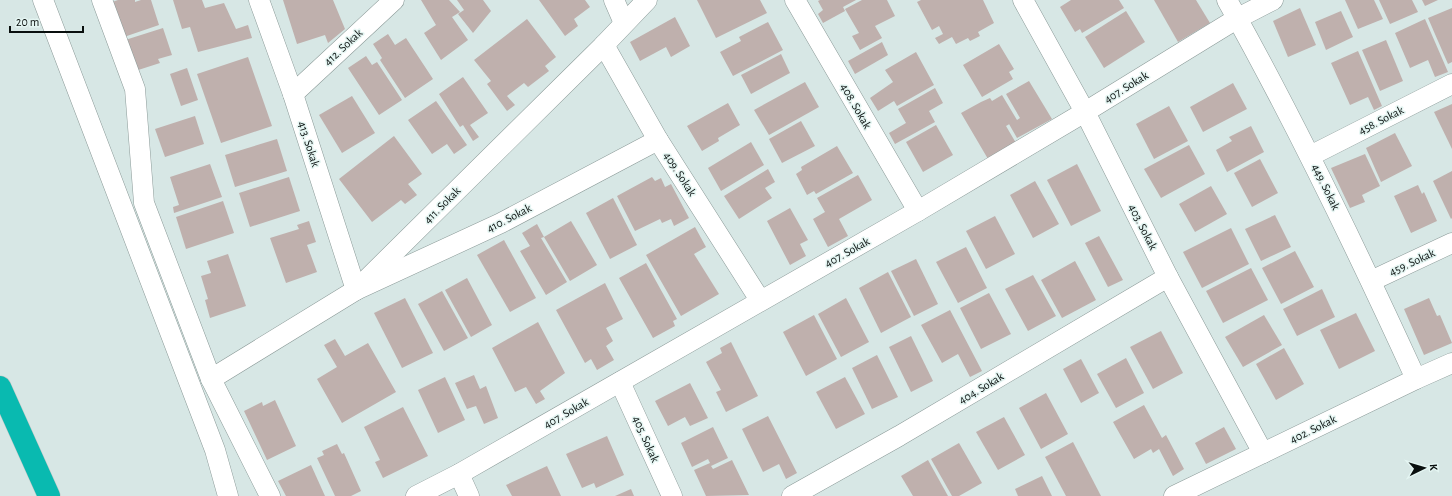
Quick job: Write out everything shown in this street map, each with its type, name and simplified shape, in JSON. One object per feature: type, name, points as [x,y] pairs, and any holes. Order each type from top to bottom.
[{"type":"highway","points":[[0,387],[50,496]]},
{"type":"street","points":[[43,0],[215,450],[228,496]]},
{"type":"street","points":[[102,0],[135,89],[144,203],[211,379],[270,496]]},
{"type":"street","name":"413. Sokak","points":[[259,0],[293,94],[356,290]]},
{"type":"street","name":"412. Sokak","points":[[293,94],[394,0]]},
{"type":"street","points":[[614,0],[624,23]]},
{"type":"street","name":"411. Sokak","points":[[211,379],[356,290],[604,45],[647,0]]},
{"type":"street","name":"408. Sokak","points":[[795,0],[918,212]]},
{"type":"street","name":"403. Sokak","points":[[1023,0],[1085,112],[1168,277],[1263,453]]},
{"type":"street","name":"449. Sokak","points":[[1227,0],[1238,18],[1310,156],[1371,281],[1416,379]]},
{"type":"street","name":"407. Sokak","points":[[416,496],[459,474],[760,300],[918,212],[1238,18],[1273,0]]},
{"type":"street","name":"409. Sokak","points":[[604,45],[658,140],[760,300]]},
{"type":"street","name":"458. Sokak","points":[[1310,156],[1452,84]]},
{"type":"street","name":"410. Sokak","points":[[356,290],[502,223],[658,140]]},
{"type":"street","name":"459. Sokak","points":[[1371,281],[1452,243]]},
{"type":"street","name":"404. Sokak","points":[[792,496],[899,436],[1168,277]]},
{"type":"street","name":"402. Sokak","points":[[1174,496],[1452,363]]},
{"type":"street","name":"405. Sokak","points":[[620,382],[672,496]]},
{"type":"street","points":[[459,474],[469,496]]},
{"type":"building","points":[[118,0],[135,0],[135,2],[141,0],[151,0],[159,25],[121,38],[109,3]]},
{"type":"building","points":[[173,0],[202,0],[205,8],[224,3],[236,29],[248,25],[252,38],[198,52],[190,27],[182,29]]},
{"type":"building","points":[[283,0],[333,0],[345,29],[328,43],[325,35],[297,44]]},
{"type":"building","points":[[421,0],[449,0],[460,12],[452,17],[468,40],[441,60],[424,33],[436,25]]},
{"type":"building","points":[[457,0],[483,0],[491,11],[473,33],[458,14],[464,10]]},
{"type":"building","points":[[539,0],[585,0],[590,7],[574,19],[578,26],[565,36]]},
{"type":"building","points":[[697,0],[760,0],[767,13],[716,38]]},
{"type":"building","points":[[856,0],[843,7],[845,11],[823,23],[818,14],[823,10],[818,1]]},
{"type":"building","points":[[862,0],[887,0],[895,16],[875,26],[882,38],[860,50],[852,36],[859,33],[845,9]]},
{"type":"building","points":[[921,0],[983,0],[994,23],[978,32],[980,36],[970,41],[968,38],[956,44],[952,37],[939,44],[935,38],[943,34],[939,26],[932,30],[917,2]]},
{"type":"building","points":[[1071,0],[1119,0],[1124,8],[1082,33],[1080,29],[1075,32],[1060,7]]},
{"type":"building","points":[[1154,0],[1196,0],[1210,23],[1178,42]]},
{"type":"building","points":[[1345,0],[1374,0],[1383,19],[1358,29]]},
{"type":"building","points":[[1379,0],[1412,0],[1418,12],[1390,24]]},
{"type":"building","points":[[1422,0],[1438,0],[1425,6]]},
{"type":"building","points":[[1300,8],[1316,45],[1288,57],[1273,21]]},
{"type":"building","points":[[1452,8],[1452,62],[1448,64],[1428,18]]},
{"type":"building","points":[[1126,11],[1145,42],[1104,68],[1085,37]]},
{"type":"building","points":[[1341,11],[1353,37],[1326,50],[1315,22]]},
{"type":"building","points":[[675,17],[690,46],[671,57],[666,47],[640,61],[630,42]]},
{"type":"building","points":[[527,19],[556,57],[545,66],[549,71],[528,87],[524,83],[507,96],[515,105],[507,111],[487,84],[491,81],[474,60]]},
{"type":"building","points":[[1425,19],[1448,72],[1435,77],[1428,60],[1410,68],[1395,33]]},
{"type":"building","points":[[768,22],[783,50],[733,76],[720,52],[741,41],[739,37]]},
{"type":"building","points":[[163,28],[172,55],[158,59],[160,63],[132,72],[122,41]]},
{"type":"building","points":[[388,34],[395,45],[406,38],[433,79],[405,98],[380,60],[382,58],[373,44]]},
{"type":"building","points":[[1386,40],[1403,81],[1380,91],[1362,50]]},
{"type":"building","points":[[882,42],[888,55],[855,74],[848,61]]},
{"type":"building","points":[[999,44],[1014,69],[1009,72],[1013,79],[982,97],[963,65]]},
{"type":"building","points":[[1358,51],[1382,106],[1374,110],[1368,97],[1350,105],[1331,63]]},
{"type":"building","points":[[916,52],[934,85],[897,106],[894,101],[878,111],[870,98],[893,82],[885,70]]},
{"type":"building","points":[[781,54],[790,73],[751,94],[741,75]]},
{"type":"building","points":[[366,56],[372,65],[377,62],[402,100],[379,115],[348,68]]},
{"type":"building","points":[[248,57],[272,126],[221,143],[197,74]]},
{"type":"building","points":[[187,68],[198,100],[181,106],[170,74]]},
{"type":"building","points":[[463,77],[488,113],[470,125],[479,137],[473,141],[463,125],[460,127],[439,94]]},
{"type":"building","points":[[1029,81],[1052,119],[1017,138],[1009,124],[1006,126],[1016,143],[988,159],[961,113],[990,98],[992,101],[1002,95],[1017,120],[1020,118],[1006,94]]},
{"type":"building","points":[[805,82],[819,107],[769,135],[754,110]]},
{"type":"building","points":[[1233,83],[1247,109],[1203,132],[1190,107]]},
{"type":"building","points":[[935,88],[943,103],[929,111],[935,122],[895,144],[889,133],[906,123],[898,109]]},
{"type":"building","points":[[352,96],[375,133],[342,153],[319,115]]},
{"type":"building","points":[[436,101],[467,145],[454,154],[447,144],[432,154],[408,120]]},
{"type":"building","points":[[728,103],[740,125],[718,138],[719,141],[702,151],[687,126]]},
{"type":"building","points":[[1452,104],[1452,149],[1434,112]]},
{"type":"building","points":[[1169,106],[1188,141],[1154,159],[1136,124]]},
{"type":"building","points":[[195,116],[204,144],[165,157],[155,129]]},
{"type":"building","points":[[801,121],[815,146],[782,163],[769,139]]},
{"type":"building","points":[[936,125],[953,155],[923,172],[906,142]]},
{"type":"building","points":[[1251,126],[1264,152],[1227,172],[1216,150],[1232,141],[1229,137]]},
{"type":"building","points":[[1395,133],[1412,166],[1381,182],[1366,148]]},
{"type":"building","points":[[394,136],[422,174],[408,184],[417,195],[405,204],[401,200],[372,222],[339,179]]},
{"type":"building","points":[[277,139],[287,171],[235,187],[225,155]]},
{"type":"building","points":[[751,142],[764,165],[721,191],[708,168]]},
{"type":"building","points":[[1189,145],[1205,174],[1161,198],[1144,169]]},
{"type":"building","points":[[837,146],[853,173],[816,194],[814,191],[807,195],[796,174],[802,170],[801,167]]},
{"type":"building","points":[[1365,154],[1380,186],[1362,195],[1365,202],[1350,208],[1331,168]]},
{"type":"building","points":[[1260,159],[1278,193],[1252,207],[1234,173]]},
{"type":"building","points":[[210,164],[222,197],[174,213],[173,207],[179,205],[170,177]]},
{"type":"building","points":[[1077,164],[1101,211],[1071,226],[1047,180]]},
{"type":"building","points":[[768,169],[775,182],[765,188],[772,198],[739,219],[724,196]]},
{"type":"building","points":[[1452,171],[1452,218],[1451,219],[1433,181]]},
{"type":"building","points":[[858,175],[872,200],[839,219],[848,236],[828,247],[813,219],[825,212],[817,198]]},
{"type":"building","points":[[289,177],[300,211],[250,227],[239,193]]},
{"type":"building","points":[[652,177],[655,181],[661,178],[665,187],[671,184],[689,218],[674,226],[671,219],[662,223],[660,219],[635,231],[617,196]]},
{"type":"building","points":[[1035,181],[1059,224],[1033,238],[1010,195]]},
{"type":"building","points":[[1418,185],[1422,194],[1424,192],[1437,221],[1411,233],[1394,196]]},
{"type":"building","points":[[1211,186],[1227,214],[1195,232],[1179,204]]},
{"type":"building","points":[[613,198],[637,245],[610,259],[586,213]]},
{"type":"building","points":[[223,201],[234,233],[186,249],[176,217]]},
{"type":"building","points":[[790,208],[808,240],[800,244],[806,256],[790,265],[767,221]]},
{"type":"building","points":[[1275,215],[1291,247],[1261,261],[1245,229]]},
{"type":"building","points":[[995,216],[1015,254],[986,269],[966,231]]},
{"type":"building","points":[[309,221],[316,242],[307,245],[317,272],[286,283],[270,238],[299,229],[297,225]]},
{"type":"building","points":[[571,221],[597,265],[570,281],[544,237]]},
{"type":"building","points":[[537,224],[544,237],[541,238],[567,282],[546,295],[520,251],[530,246],[522,233]]},
{"type":"building","points":[[695,227],[706,247],[694,254],[719,294],[681,316],[646,255]]},
{"type":"building","points":[[1231,228],[1249,264],[1202,288],[1183,252]]},
{"type":"building","points":[[1099,236],[1123,280],[1108,287],[1085,243]]},
{"type":"building","points":[[504,240],[536,298],[510,312],[477,255]]},
{"type":"building","points":[[966,247],[987,288],[958,303],[936,262]]},
{"type":"building","points":[[1295,251],[1314,287],[1281,304],[1262,268]]},
{"type":"building","points":[[228,254],[246,306],[210,318],[205,300],[208,299],[201,276],[211,273],[207,261]]},
{"type":"building","points":[[916,259],[938,304],[914,316],[891,271]]},
{"type":"building","points":[[1075,261],[1096,300],[1062,318],[1041,280]]},
{"type":"building","points":[[646,263],[677,319],[673,321],[675,326],[653,338],[619,278]]},
{"type":"building","points":[[1251,268],[1268,300],[1223,323],[1206,291]]},
{"type":"building","points":[[888,272],[911,317],[881,333],[859,288]]},
{"type":"building","points":[[1033,275],[1056,316],[1028,331],[1005,289]]},
{"type":"building","points":[[467,278],[492,325],[471,337],[445,290]]},
{"type":"building","points":[[605,283],[623,319],[606,328],[613,341],[606,346],[614,360],[597,370],[591,359],[585,363],[556,310]]},
{"type":"building","points":[[1322,289],[1335,317],[1297,336],[1283,309]]},
{"type":"building","points":[[442,291],[468,338],[444,351],[418,304]]},
{"type":"building","points":[[989,293],[1011,334],[981,349],[960,308]]},
{"type":"building","points":[[405,298],[433,353],[402,368],[374,313]]},
{"type":"building","points":[[846,298],[869,342],[841,357],[818,314]]},
{"type":"building","points":[[1429,298],[1437,316],[1440,315],[1452,343],[1424,355],[1404,309]]},
{"type":"building","points":[[950,310],[982,371],[970,377],[958,354],[942,363],[921,325]]},
{"type":"building","points":[[1356,313],[1375,351],[1339,369],[1320,330]]},
{"type":"building","points":[[814,315],[837,359],[806,376],[783,332]]},
{"type":"building","points":[[1264,315],[1282,345],[1243,367],[1225,337]]},
{"type":"building","points":[[538,322],[565,373],[540,391],[545,399],[536,404],[526,387],[515,392],[492,348]]},
{"type":"building","points":[[1161,331],[1183,373],[1153,389],[1130,347]]},
{"type":"building","points":[[911,336],[933,381],[911,392],[889,347]]},
{"type":"building","points":[[335,339],[345,356],[368,343],[396,392],[342,423],[317,379],[337,367],[324,345]]},
{"type":"building","points":[[731,342],[758,396],[726,412],[716,392],[721,390],[706,362],[722,353],[720,348]]},
{"type":"building","points":[[1284,348],[1304,384],[1276,400],[1256,364]]},
{"type":"building","points":[[877,355],[898,397],[872,409],[852,368]]},
{"type":"building","points":[[1126,358],[1144,393],[1116,408],[1097,374]]},
{"type":"building","points":[[1081,359],[1099,393],[1081,403],[1063,369]]},
{"type":"building","points":[[474,375],[480,389],[486,386],[498,418],[484,424],[476,406],[467,409],[455,383]]},
{"type":"building","points":[[445,377],[465,420],[438,433],[418,390]]},
{"type":"building","points":[[845,377],[865,414],[836,429],[816,392]]},
{"type":"building","points":[[690,383],[708,418],[690,426],[685,417],[668,426],[655,401]]},
{"type":"building","points":[[1046,393],[1068,434],[1041,449],[1019,408]]},
{"type":"building","points":[[275,400],[296,446],[267,460],[244,411],[262,402],[263,406]]},
{"type":"building","points":[[1144,405],[1162,438],[1166,435],[1184,469],[1173,476],[1159,449],[1153,453],[1151,449],[1134,459],[1113,422]]},
{"type":"building","points":[[403,407],[428,456],[383,478],[375,462],[380,460],[364,427]]},
{"type":"building","points":[[768,416],[797,473],[786,479],[779,464],[763,472],[742,429]]},
{"type":"building","points":[[1004,417],[1025,455],[998,470],[976,432]]},
{"type":"building","points":[[713,427],[728,458],[711,466],[713,469],[732,460],[749,495],[706,496],[694,470],[710,463],[708,459],[692,467],[681,443]]},
{"type":"building","points":[[1224,427],[1236,449],[1206,464],[1195,443]]},
{"type":"building","points":[[607,436],[624,475],[596,488],[594,483],[582,488],[566,454]]},
{"type":"building","points":[[1073,442],[1101,496],[1066,496],[1045,457]]},
{"type":"building","points":[[959,443],[982,483],[959,496],[952,496],[931,459]]},
{"type":"building","points":[[337,444],[342,454],[344,453],[361,491],[351,496],[335,496],[317,458],[324,455],[322,451]]},
{"type":"building","points":[[928,460],[948,496],[913,496],[901,476]]},
{"type":"building","points":[[311,465],[325,496],[286,496],[278,481]]},
{"type":"building","points":[[547,466],[561,496],[512,496],[506,485]]},
{"type":"building","points":[[1042,476],[1052,496],[1018,496],[1015,489]]},
{"type":"building","points":[[631,489],[634,496],[615,496]]}]
